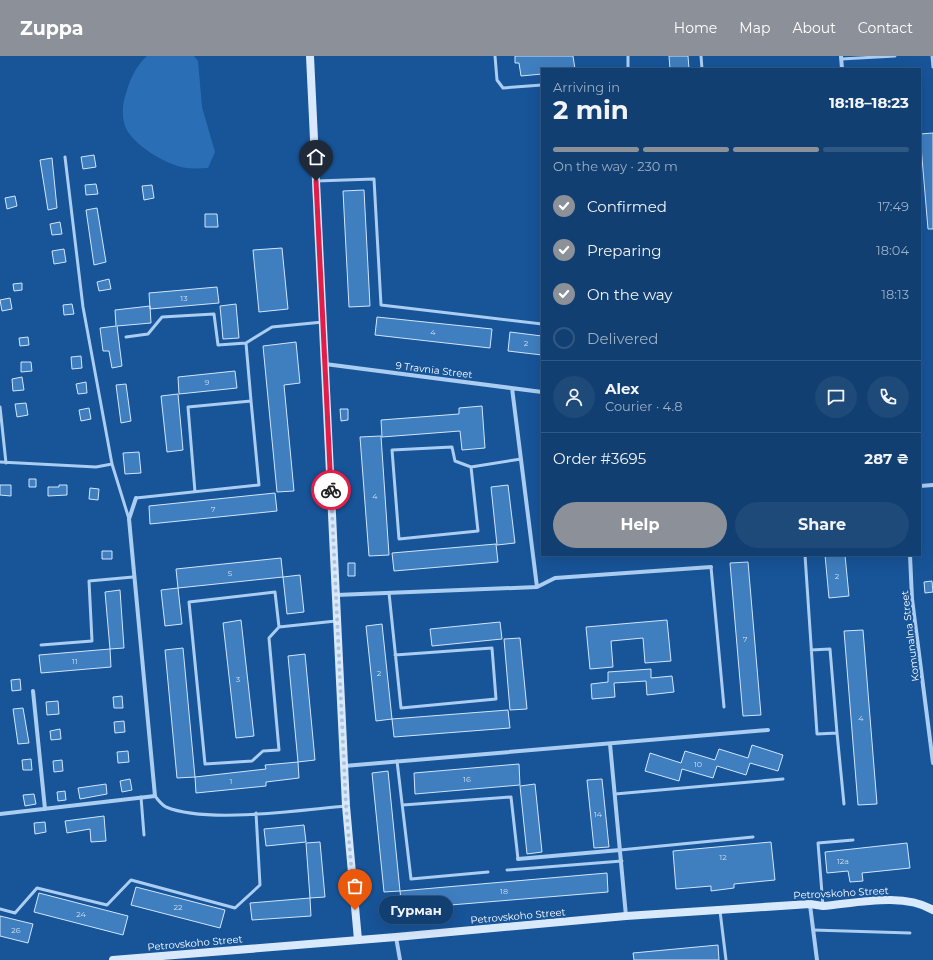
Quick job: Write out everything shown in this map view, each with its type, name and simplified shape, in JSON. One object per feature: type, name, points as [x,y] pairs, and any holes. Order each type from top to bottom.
[{"type":"street","points":[[310,56],[346,806],[358,940]]},
{"type":"street","points":[[841,58],[842,68]]},
{"type":"street","name":"9 Travnia Street","points":[[325,364],[541,392]]},
{"type":"street","points":[[512,388],[537,587]]},
{"type":"street","points":[[921,486],[933,485]]},
{"type":"street","points":[[0,814],[155,796],[133,576],[129,519],[136,498]]},
{"type":"street","name":"Komunalna Street","points":[[910,556],[912,599],[933,763]]},
{"type":"street","points":[[336,595],[537,587],[555,578],[710,566]]},
{"type":"street","points":[[33,690],[45,809]]},
{"type":"street","points":[[344,766],[768,730]]},
{"type":"street","points":[[610,744],[626,916]]},
{"type":"street","points":[[518,859],[620,850]]},
{"type":"street","name":"Petrovskoho Street","points":[[113,960],[186,957],[626,916],[810,904],[823,906],[901,900],[923,904],[933,910]]},
{"type":"street","points":[[810,904],[817,960]]},
{"type":"street","points":[[396,937],[400,960]]},
{"type":"lane","points":[[495,56],[497,80],[502,88],[541,85]]},
{"type":"lane","points":[[628,56],[628,68]]},
{"type":"lane","points":[[701,56],[702,68]]},
{"type":"lane","points":[[841,58],[895,56]]},
{"type":"lane","points":[[932,56],[933,67]]},
{"type":"lane","points":[[65,158],[83,307],[112,464],[129,519]]},
{"type":"lane","points":[[316,181],[374,179],[381,305],[541,324]]},
{"type":"lane","points":[[126,336],[148,334],[162,317],[214,314],[218,345],[246,343],[272,327],[323,322]]},
{"type":"lane","points":[[136,498],[259,484],[246,343]]},
{"type":"lane","points":[[196,492],[188,408],[251,401]]},
{"type":"lane","points":[[0,407],[6,463]]},
{"type":"lane","points":[[471,467],[478,530],[399,539],[392,450],[452,447],[455,461],[471,467],[521,459]]},
{"type":"lane","points":[[0,462],[96,467],[112,464]]},
{"type":"lane","points":[[805,556],[817,734],[836,733]]},
{"type":"lane","points":[[710,566],[724,707]]},
{"type":"lane","points":[[41,645],[92,640],[89,581],[133,576]]},
{"type":"lane","points":[[279,627],[275,592],[189,602],[205,764],[252,761],[263,752],[280,750],[269,638],[279,627],[337,621]]},
{"type":"lane","points":[[389,593],[395,655],[401,708],[496,699],[492,648],[395,655]]},
{"type":"lane","points":[[811,650],[830,650],[836,733],[844,804]]},
{"type":"lane","points":[[398,761],[411,878],[488,872]]},
{"type":"lane","points":[[615,794],[783,779]]},
{"type":"lane","points":[[155,796],[164,806],[184,812],[208,815],[346,806]]},
{"type":"lane","points":[[403,805],[511,796],[518,859]]},
{"type":"lane","points":[[141,797],[144,835]]},
{"type":"lane","points":[[0,909],[15,913],[37,888],[106,905],[131,880],[235,908],[260,885],[256,813]]},
{"type":"lane","points":[[620,850],[753,838]]},
{"type":"lane","points":[[823,906],[818,843],[853,840]]},
{"type":"lane","points":[[506,870],[622,861]]},
{"type":"lane","points":[[720,911],[726,960]]},
{"type":"lane","points":[[813,930],[910,933]]},
{"type":"shaded area","points":[[147,56],[194,56],[198,61],[202,107],[215,152],[208,168],[187,168],[161,159],[135,140],[125,126],[123,117],[124,99],[135,72],[140,63]]},
{"type":"building","points":[[515,56],[573,56],[575,68],[541,68],[541,74],[521,76],[519,63],[515,63]]},
{"type":"building","points":[[669,56],[688,56],[689,68],[670,68]]},
{"type":"building","points":[[933,133],[933,229],[928,229],[921,134]]},
{"type":"building","points":[[94,155],[96,167],[83,169],[81,157]]},
{"type":"building","points":[[52,158],[57,208],[48,210],[40,160]]},
{"type":"building","points":[[96,184],[98,194],[86,195],[85,185]]},
{"type":"building","points":[[152,185],[154,198],[144,200],[142,186]]},
{"type":"building","points":[[364,190],[370,306],[349,307],[343,191]]},
{"type":"building","points":[[15,196],[17,206],[7,209],[5,198]]},
{"type":"building","points":[[97,208],[106,262],[94,265],[86,210]]},
{"type":"building","points":[[205,214],[217,214],[218,227],[205,227]]},
{"type":"building","points":[[60,222],[62,234],[52,235],[50,224]]},
{"type":"building","points":[[282,248],[288,309],[259,312],[253,250]]},
{"type":"building","points":[[64,249],[66,262],[54,264],[52,251]]},
{"type":"building","points":[[109,279],[111,289],[99,291],[97,282]]},
{"type":"building","points":[[22,283],[22,290],[14,291],[13,284]]},
{"type":"building","points":[[217,287],[219,303],[150,309],[149,293]]},
{"type":"building","points":[[10,298],[12,309],[2,311],[0,300]]},
{"type":"building","points":[[72,304],[74,314],[64,315],[63,305]]},
{"type":"building","points":[[236,304],[239,338],[223,339],[220,306]]},
{"type":"building","points":[[150,306],[151,323],[117,326],[122,366],[112,368],[109,351],[103,351],[100,328],[116,326],[115,310]]},
{"type":"building","points":[[377,317],[492,329],[490,348],[375,335]]},
{"type":"building","points":[[510,332],[541,336],[541,355],[508,351]]},
{"type":"building","points":[[28,337],[29,345],[20,346],[19,338]]},
{"type":"building","points":[[296,342],[300,383],[284,385],[294,491],[277,492],[263,346]]},
{"type":"building","points":[[81,356],[82,368],[72,369],[71,357]]},
{"type":"building","points":[[21,362],[31,362],[32,371],[21,372]]},
{"type":"building","points":[[235,371],[237,388],[179,394],[178,377]]},
{"type":"building","points":[[22,377],[24,390],[13,391],[12,379]]},
{"type":"building","points":[[86,382],[87,393],[78,394],[76,384]]},
{"type":"building","points":[[126,384],[131,421],[121,423],[116,385]]},
{"type":"building","points":[[178,394],[183,450],[167,452],[161,396]]},
{"type":"building","points":[[26,403],[28,415],[17,417],[15,404]]},
{"type":"building","points":[[482,406],[485,448],[462,450],[460,431],[382,437],[381,420],[459,414],[459,408]]},
{"type":"building","points":[[89,408],[91,419],[81,421],[79,410]]},
{"type":"building","points":[[340,409],[348,409],[348,420],[341,421]]},
{"type":"building","points":[[381,436],[389,555],[369,556],[360,437]]},
{"type":"building","points":[[139,452],[141,473],[125,474],[123,453]]},
{"type":"building","points":[[29,479],[36,479],[36,487],[29,487]]},
{"type":"building","points":[[0,485],[11,485],[11,496],[0,495]]},
{"type":"building","points":[[59,485],[67,485],[67,495],[48,496],[48,487],[59,487]]},
{"type":"building","points":[[508,485],[515,543],[497,545],[491,487]]},
{"type":"building","points":[[90,488],[99,489],[98,500],[89,499]]},
{"type":"building","points":[[275,493],[277,511],[150,524],[149,506]]},
{"type":"building","points":[[496,544],[498,562],[394,571],[392,553]]},
{"type":"building","points":[[102,551],[112,551],[112,559],[102,559]]},
{"type":"building","points":[[825,556],[845,556],[849,596],[829,598]]},
{"type":"building","points":[[281,558],[283,577],[178,588],[176,569]]},
{"type":"building","points":[[748,562],[761,715],[743,716],[730,563]]},
{"type":"building","points":[[348,563],[355,563],[355,576],[348,576]]},
{"type":"building","points":[[300,575],[304,612],[287,614],[283,577]]},
{"type":"building","points":[[932,581],[933,592],[925,593],[924,582]]},
{"type":"building","points":[[178,588],[182,624],[165,626],[161,590]]},
{"type":"building","points":[[120,590],[124,648],[110,649],[105,592]]},
{"type":"building","points":[[241,620],[254,736],[236,738],[223,623]]},
{"type":"building","points":[[667,620],[671,661],[645,663],[643,638],[611,641],[613,667],[590,669],[586,627]]},
{"type":"building","points":[[500,622],[502,639],[432,646],[430,629]]},
{"type":"building","points":[[382,624],[392,719],[376,721],[366,626]]},
{"type":"building","points":[[863,630],[877,804],[858,805],[844,631]]},
{"type":"building","points":[[520,638],[527,709],[510,710],[504,639]]},
{"type":"building","points":[[183,648],[195,777],[177,778],[165,650]]},
{"type":"building","points":[[110,649],[111,667],[41,673],[39,655]]},
{"type":"building","points":[[305,654],[315,760],[298,762],[288,656]]},
{"type":"building","points":[[651,669],[651,678],[672,676],[674,692],[647,695],[646,681],[614,683],[615,697],[592,699],[591,684],[608,682],[608,672]]},
{"type":"building","points":[[20,679],[21,690],[12,691],[11,680]]},
{"type":"building","points":[[122,696],[123,708],[114,708],[113,697]]},
{"type":"building","points":[[58,701],[59,714],[47,715],[46,702]]},
{"type":"building","points":[[23,708],[29,743],[18,744],[13,709]]},
{"type":"building","points":[[508,710],[510,728],[394,737],[392,719]]},
{"type":"building","points":[[124,721],[125,732],[115,733],[114,722]]},
{"type":"building","points":[[60,729],[61,739],[51,740],[50,731]]},
{"type":"building","points":[[752,745],[783,755],[778,771],[750,763],[746,775],[717,766],[713,778],[682,769],[679,781],[645,771],[650,753],[681,763],[685,751],[715,760],[719,749],[748,758]]},
{"type":"building","points":[[128,751],[129,762],[118,763],[117,752]]},
{"type":"building","points":[[31,759],[32,770],[23,770],[22,760]]},
{"type":"building","points":[[62,760],[63,771],[54,772],[53,761]]},
{"type":"building","points":[[298,762],[299,778],[266,782],[266,786],[196,793],[195,777],[266,769],[265,765]]},
{"type":"building","points":[[519,764],[520,785],[415,794],[414,773]]},
{"type":"building","points":[[388,771],[400,891],[384,892],[372,773]]},
{"type":"building","points":[[130,779],[132,790],[122,792],[120,781]]},
{"type":"building","points":[[602,779],[609,847],[594,848],[587,780]]},
{"type":"building","points":[[106,784],[107,794],[80,799],[78,788]]},
{"type":"building","points":[[535,784],[542,852],[527,854],[520,786]]},
{"type":"building","points":[[65,791],[66,800],[58,801],[57,792]]},
{"type":"building","points":[[34,794],[36,804],[25,806],[23,795]]},
{"type":"building","points":[[104,816],[106,841],[91,842],[90,829],[67,833],[65,821]]},
{"type":"building","points":[[45,822],[46,832],[35,834],[34,823]]},
{"type":"building","points":[[304,825],[306,842],[266,846],[264,829]]},
{"type":"building","points":[[320,842],[325,897],[310,898],[306,843]]},
{"type":"building","points":[[771,842],[775,880],[734,884],[734,888],[711,891],[711,886],[676,889],[673,851]]},
{"type":"building","points":[[907,843],[910,868],[862,873],[863,881],[850,882],[848,871],[827,873],[825,852]]},
{"type":"building","points":[[607,873],[608,892],[402,909],[400,891]]},
{"type":"building","points":[[136,887],[225,910],[220,928],[131,905]]},
{"type":"building","points":[[39,893],[128,916],[123,935],[34,912]]},
{"type":"building","points":[[310,898],[311,916],[252,920],[250,903]]},
{"type":"building","points":[[0,916],[33,924],[28,943],[0,936]]},
{"type":"building","points":[[718,945],[719,960],[634,960],[633,953]]},
{"type":"way so far","points":[[331,490],[346,806],[355,910]]},
{"type":"place","name":"Гурман","points":[[355,910]]},
{"type":"route","points":[[316,181],[331,490]]}]
